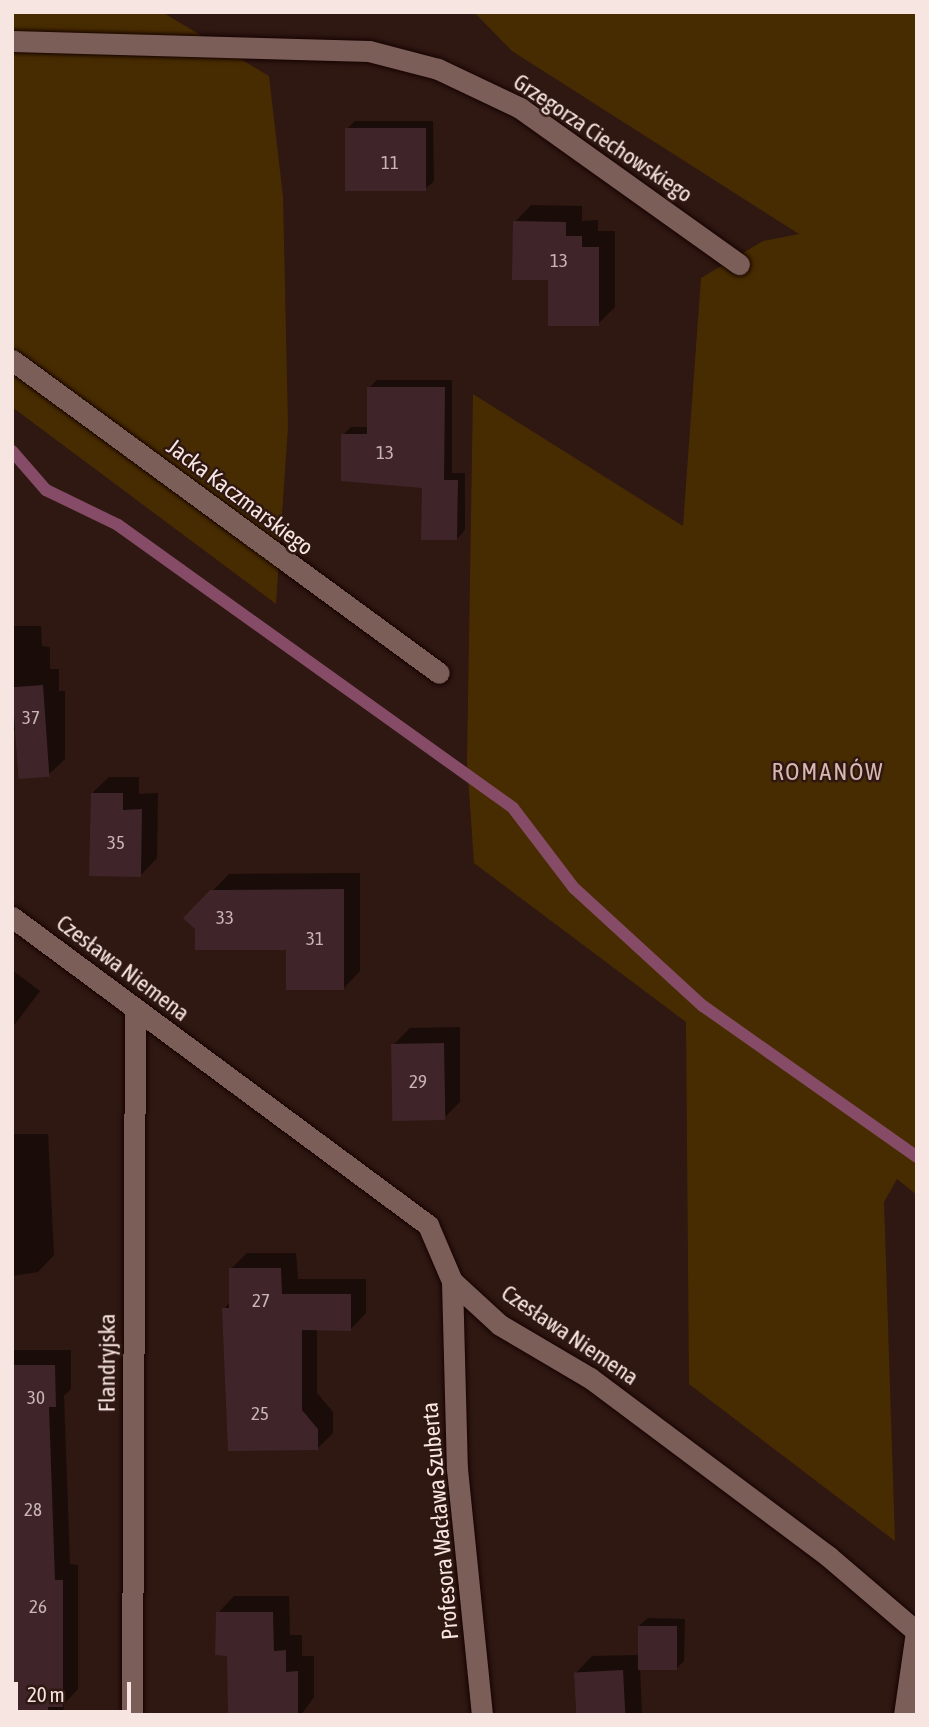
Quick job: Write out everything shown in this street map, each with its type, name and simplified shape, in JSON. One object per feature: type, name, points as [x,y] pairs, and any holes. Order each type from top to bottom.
[{"type":"street","name":"Grzegorza Ciechowskiego","points":[[12,41],[369,51],[438,69],[520,108],[739,264]]},
{"type":"street","name":"Jacka Kaczmarskiego","points":[[12,360],[439,673]]},
{"type":"street","name":"Czesława Niemena","points":[[12,917],[135,1011],[428,1226],[452,1281],[500,1325],[590,1378],[828,1556],[917,1632]]},
{"type":"street","name":"Flandryjska","points":[[132,1715],[135,1011]]},
{"type":"street","name":"Profesora Wacława Szuberta","points":[[452,1281],[457,1469],[482,1715]]},
{"type":"street","points":[[904,1715],[917,1632]]},
{"type":"shaded area","points":[[12,12],[162,12],[269,76],[283,197],[288,426],[276,604],[12,407]]},
{"type":"shaded area","points":[[474,12],[917,12],[917,1195],[897,1179],[884,1202],[895,1541],[689,1384],[686,1022],[474,863],[467,762],[473,394],[683,526],[701,278],[763,241],[799,234],[512,51]]},
{"type":"building","points":[[345,128],[426,128],[426,191],[345,191]]},
{"type":"building","points":[[513,221],[566,222],[566,236],[582,236],[582,247],[599,247],[599,326],[548,326],[548,280],[512,280]]},
{"type":"building","points":[[367,387],[445,387],[444,480],[458,480],[457,540],[421,540],[422,488],[341,481],[341,434],[367,434]]},
{"type":"building","points":[[43,685],[49,777],[18,779],[12,687]]},
{"type":"building","points":[[91,793],[123,793],[123,810],[142,809],[141,877],[89,876]]},
{"type":"building","points":[[344,889],[344,990],[286,990],[286,950],[195,950],[195,929],[183,918],[210,890]]},
{"type":"building","points":[[444,1043],[445,1120],[392,1121],[391,1044]]},
{"type":"building","points":[[229,1268],[281,1268],[282,1294],[351,1294],[351,1331],[302,1330],[302,1410],[318,1429],[318,1450],[228,1451],[222,1308],[229,1308]]},
{"type":"building","points":[[12,1365],[55,1365],[56,1407],[49,1407],[55,1580],[63,1580],[63,1707],[48,1707],[48,1715],[12,1715]]},
{"type":"building","points":[[216,1612],[273,1612],[274,1651],[286,1650],[286,1672],[298,1671],[298,1715],[228,1715],[227,1656],[215,1655]]},
{"type":"building","points":[[638,1626],[677,1626],[677,1670],[638,1670]]},
{"type":"building","points":[[623,1670],[625,1715],[576,1715],[574,1673]]},
{"type":"waterway","points":[[12,451],[46,490],[118,525],[513,808],[574,888],[703,1006],[917,1157]]},
{"type":"district","name":"ROMANÓW","points":[[828,772]]}]
